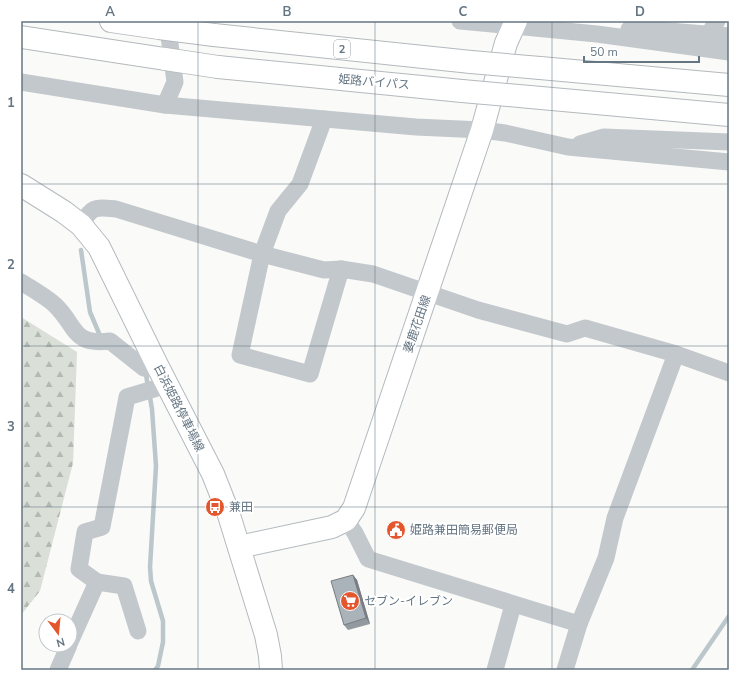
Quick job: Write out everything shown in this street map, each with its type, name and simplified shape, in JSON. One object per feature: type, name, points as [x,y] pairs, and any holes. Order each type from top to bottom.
[{"type":"main road","name":"2","points":[[111,21],[163,24],[214,35],[471,62],[729,85]]},
{"type":"main road","name":"妻鹿花田線","points":[[346,520],[354,508],[482,130],[506,43],[515,24]]},
{"type":"main road","name":"姫路バイパス","points":[[21,36],[218,67],[729,115]]},
{"type":"main road","name":"白浜姫路停車場線","points":[[21,185],[64,212],[81,225],[100,247],[157,365],[155,388],[213,474],[228,512],[266,635],[271,670]]},
{"type":"main road","points":[[239,547],[332,527],[346,520]]},
{"type":"street","points":[[460,21],[515,24],[729,52]]},
{"type":"street","points":[[163,24],[175,82],[165,105]]},
{"type":"street","points":[[597,34],[633,28],[712,28],[729,36]]},
{"type":"street","points":[[21,82],[165,105],[416,127],[505,132],[568,147],[729,162]]},
{"type":"street","points":[[324,119],[300,184],[278,211],[262,254],[240,354],[310,374],[341,269]]},
{"type":"street","points":[[568,147],[604,137],[729,142]]},
{"type":"street","points":[[81,225],[88,212],[99,207],[116,209],[262,254],[324,270],[341,269],[373,274],[478,310],[567,334],[585,328],[676,354],[729,373]]},
{"type":"street","points":[[21,282],[53,303],[62,312],[73,330],[84,340],[104,342],[144,368],[148,369],[157,365]]},
{"type":"street","points":[[565,670],[579,624],[606,558],[615,518],[676,354]]},
{"type":"street","points":[[138,631],[124,586],[97,582],[79,569],[85,532],[102,527],[127,397],[155,388]]},
{"type":"street","points":[[346,520],[355,533],[368,559],[579,624]]},
{"type":"street","points":[[78,624],[97,582]]},
{"type":"street","points":[[495,670],[513,604]]},
{"type":"street","points":[[58,670],[65,653]]},
{"type":"green space","points":[[21,317],[77,352],[73,463],[40,591],[21,615]]},
{"type":"building","points":[[353,575],[366,618],[344,625],[331,581]]},
{"type":"waterway","points":[[81,250],[90,312],[101,338]]},
{"type":"waterway","points":[[143,373],[146,375],[152,409],[156,466],[150,567],[151,581],[163,621],[163,642],[158,666],[155,670]]},
{"type":"waterway","points":[[692,670],[729,616]]},
{"type":"place","name":"兼田","points":[[215,507]]},
{"type":"place","name":"姫路兼田簡易郵便局","points":[[396,530]]},
{"type":"place","name":"セブン-イレブン","points":[[350,601]]}]
